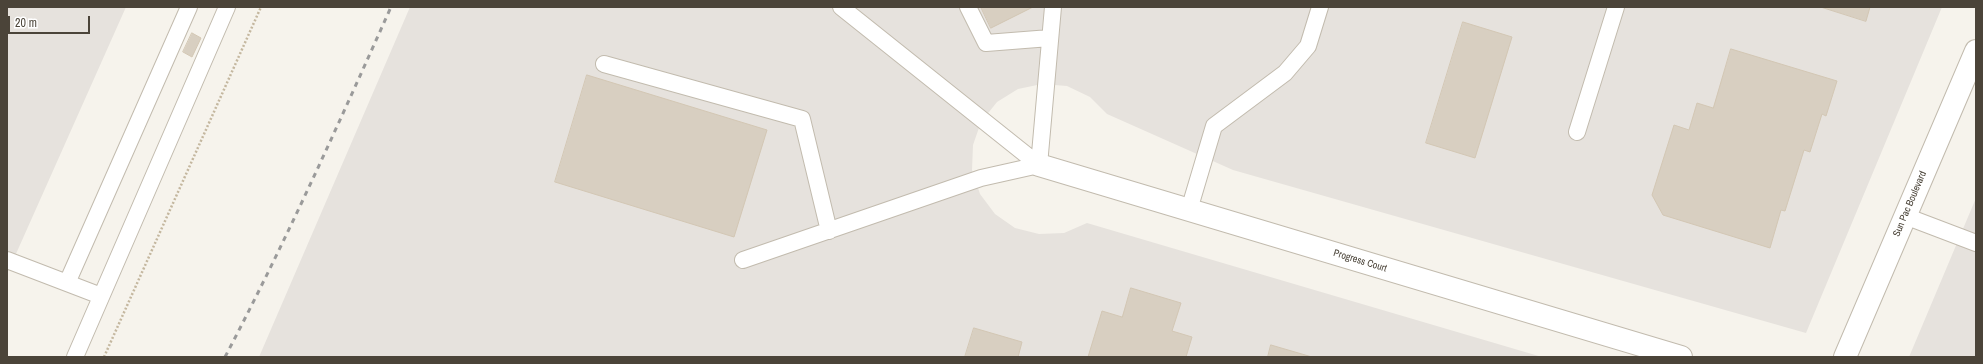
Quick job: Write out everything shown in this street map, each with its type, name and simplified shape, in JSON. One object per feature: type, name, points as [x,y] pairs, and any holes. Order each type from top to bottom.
[{"type":"street","name":"Sun Pac Boulevard","points":[[1845,357],[1976,51]]},
{"type":"street","name":"Progress Court","points":[[1038,165],[1681,357]]},
{"type":"lane","points":[[67,283],[189,7]]},
{"type":"lane","points":[[75,357],[226,7]]},
{"type":"lane","points":[[841,7],[1038,165]]},
{"type":"lane","points":[[968,7],[986,43],[1050,38]]},
{"type":"lane","points":[[1038,165],[1053,7]]},
{"type":"lane","points":[[1189,210],[1214,126],[1285,74],[1308,46],[1320,7]]},
{"type":"lane","points":[[1577,132],[1616,7]]},
{"type":"lane","points":[[604,64],[802,119],[829,231]]},
{"type":"lane","points":[[743,260],[981,178],[1038,165]]},
{"type":"lane","points":[[1905,216],[1976,243]]},
{"type":"lane","points":[[7,260],[102,296]]},
{"type":"path","points":[[104,357],[261,7]]},
{"type":"shaded area","points":[[7,7],[126,7],[7,274]]},
{"type":"shaded area","points":[[410,7],[1942,7],[1806,333],[1233,170],[1107,114],[1090,97],[1067,86],[1042,84],[1018,89],[997,102],[981,122],[973,145],[972,170],[980,194],[995,214],[1015,228],[1039,234],[1064,233],[1087,223],[1542,357],[259,357]]},
{"type":"shaded area","points":[[1976,198],[1976,357],[1909,357]]},
{"type":"building","points":[[981,7],[1033,7],[991,28]]},
{"type":"building","points":[[1821,7],[1870,7],[1866,21]]},
{"type":"building","points":[[1463,22],[1512,37],[1475,158],[1426,143]]},
{"type":"building","points":[[192,33],[201,38],[192,57],[183,52]]},
{"type":"building","points":[[1731,49],[1837,81],[1826,116],[1822,114],[1810,152],[1804,150],[1785,211],[1781,210],[1770,248],[1663,215],[1652,195],[1674,125],[1689,130],[1697,103],[1713,108]]},
{"type":"building","points":[[587,75],[767,130],[734,237],[555,182]]},
{"type":"building","points":[[1131,288],[1181,303],[1172,331],[1192,337],[1186,357],[1088,357],[1102,311],[1122,317]]},
{"type":"building","points":[[974,328],[1022,342],[1018,357],[965,357]]},
{"type":"building","points":[[1271,345],[1312,357],[1268,357]]},
{"type":"railway","points":[[225,357],[290,227],[391,7]]}]
